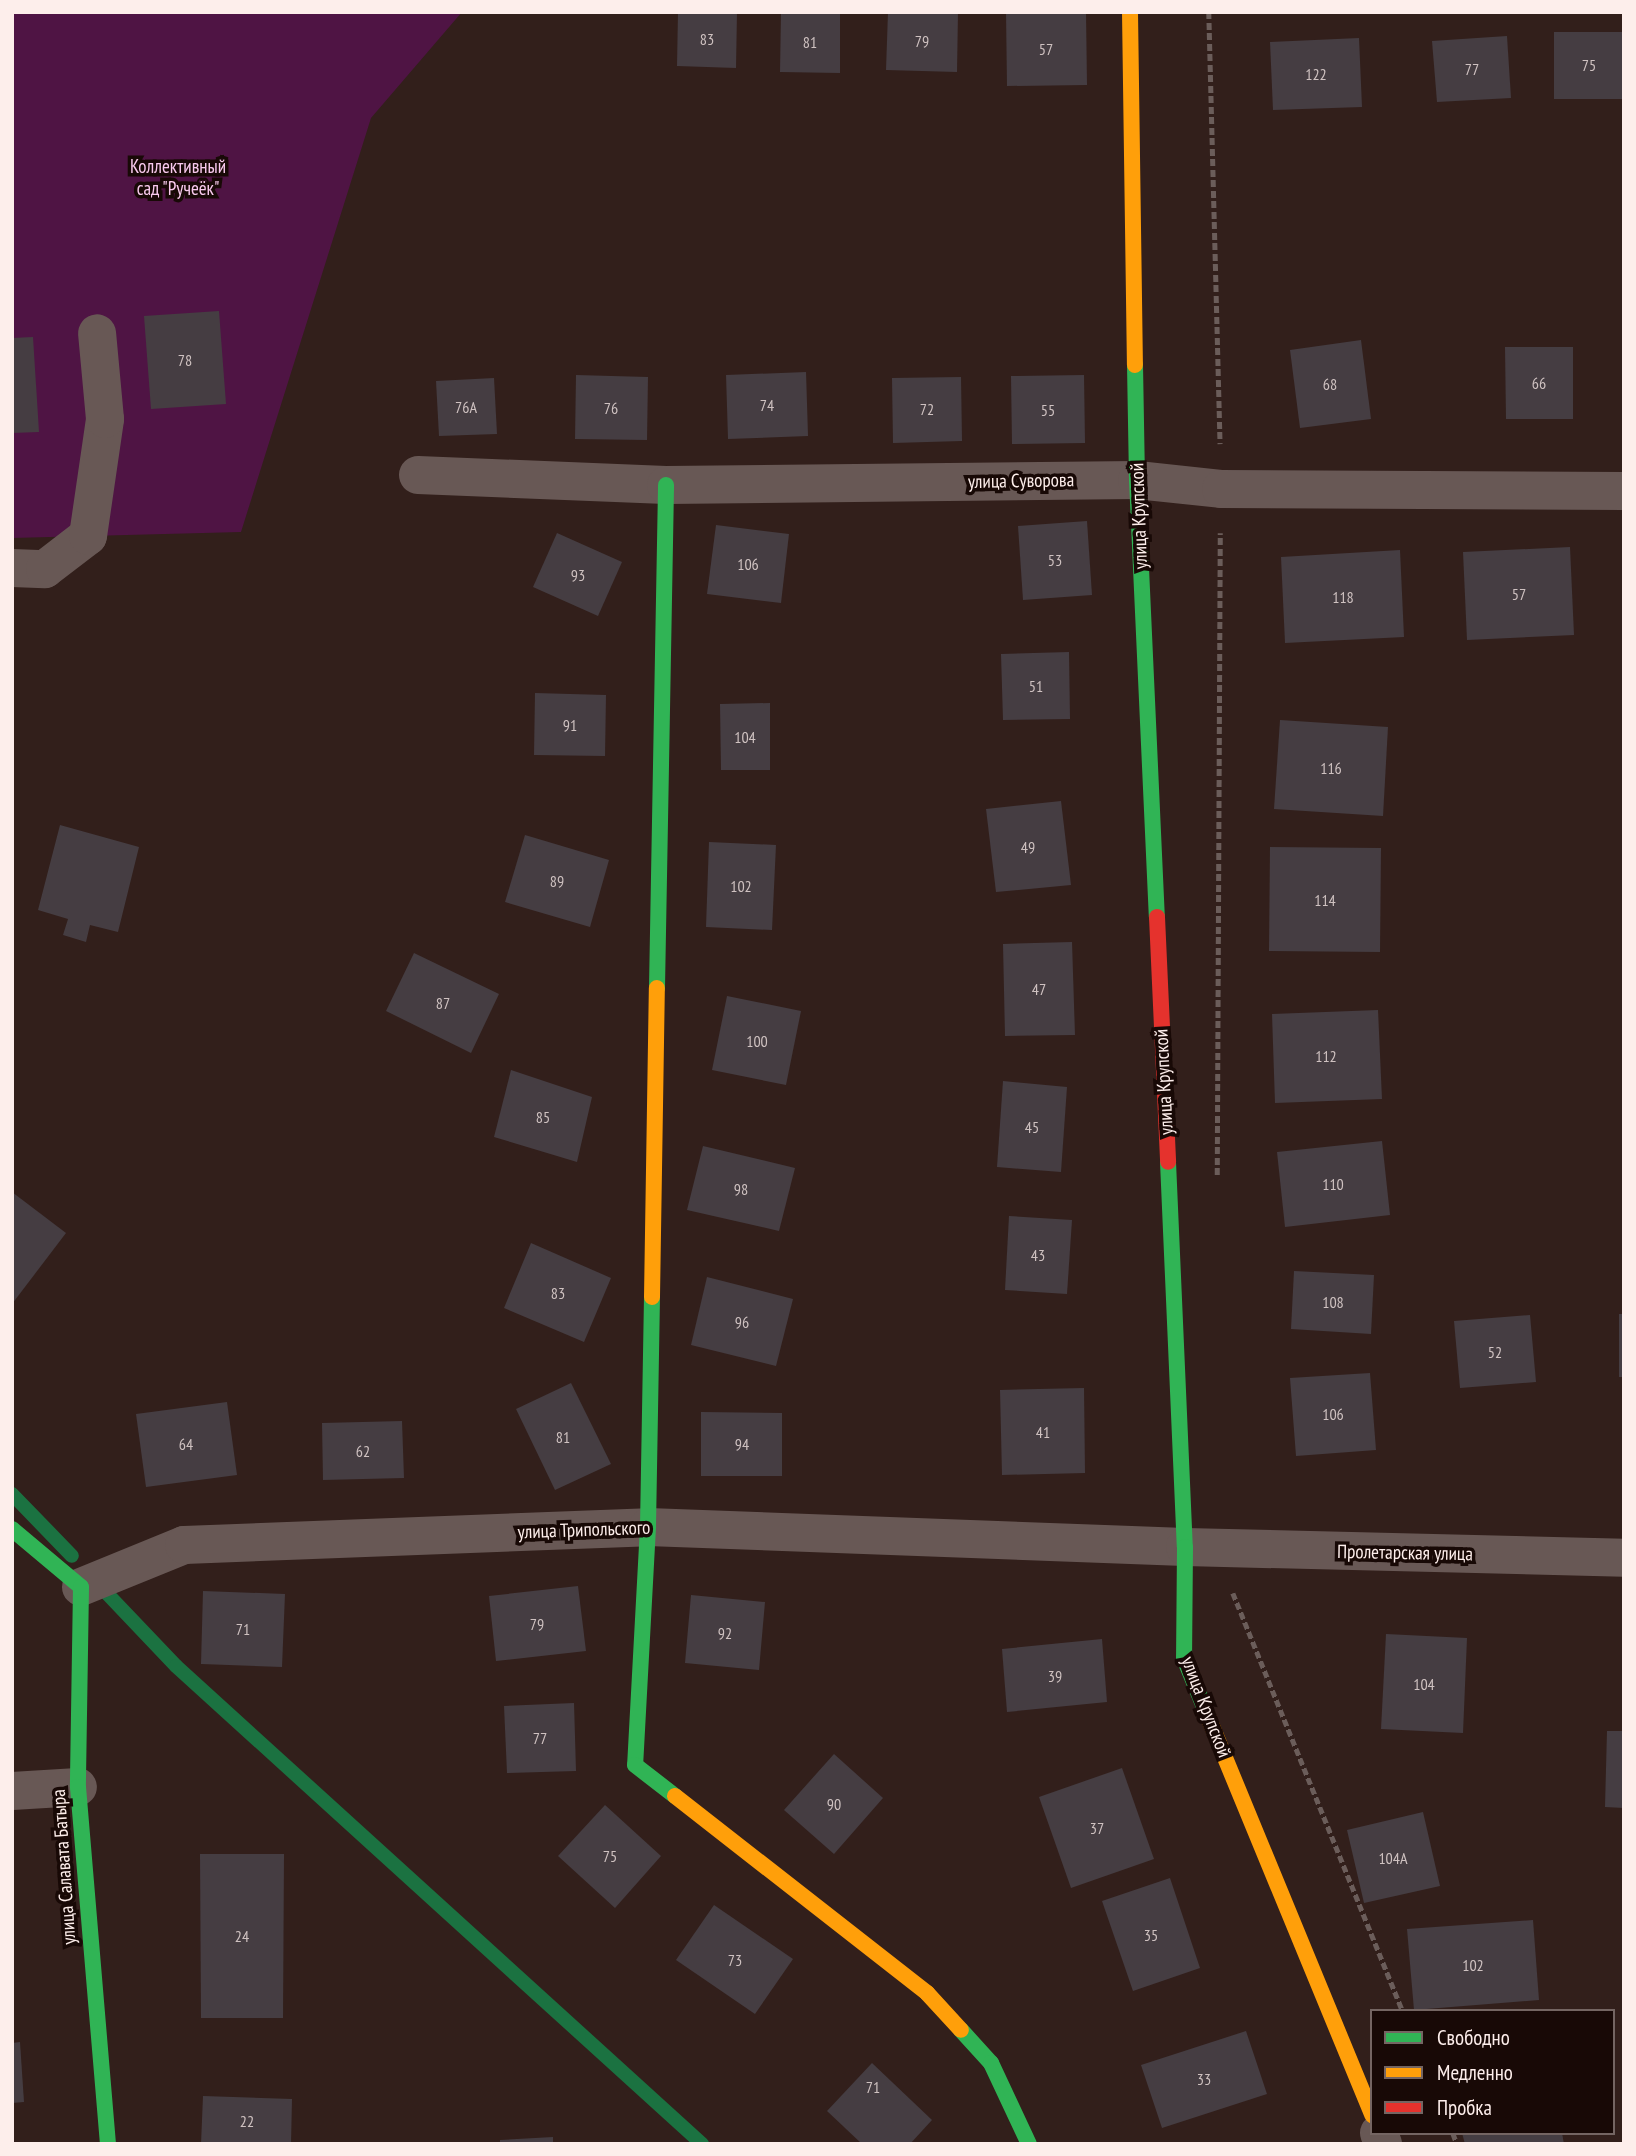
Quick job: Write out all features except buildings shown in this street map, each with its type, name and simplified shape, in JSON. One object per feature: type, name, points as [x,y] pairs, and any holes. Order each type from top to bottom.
[{"type":"street","name":"улица Крупской","points":[[1130,12],[1137,480],[1200,1548],[1184,1658],[1370,2110]]},
{"type":"street","points":[[12,568],[45,569],[88,536],[104,419],[97,333]]},
{"type":"street","name":"улица Суворова","points":[[418,475],[666,485],[1137,480],[1221,489],[1624,491]]},
{"type":"street","points":[[666,485],[648,1527],[635,1765],[927,1993],[991,2063],[1029,2144]]},
{"type":"street","name":"улица Трипольского","points":[[81,1587],[184,1545],[648,1527],[1200,1548]]},
{"type":"street","points":[[12,1529],[81,1587]]},
{"type":"street","name":"Пролетарская улица","points":[[1200,1548],[1624,1558]]},
{"type":"street","name":"улица Салавата Батыра","points":[[81,1587],[78,1787],[108,2144]]},
{"type":"street","points":[[12,1791],[78,1787]]},
{"type":"path","points":[[1209,12],[1221,489],[1217,1186]]},
{"type":"path","points":[[1200,1548],[1402,2009]]},
{"type":"green space","name":"Коллективный сад \"Ручеёк\"","points":[[12,12],[462,12],[371,118],[241,532],[12,538]]},
{"type":"waterway","points":[[12,1494],[72,1556]]},
{"type":"waterway","points":[[98,1584],[176,1666],[702,2144]]},
{"type":"traffic: fast","points":[[1135,365],[1137,480],[1157,917]]},
{"type":"traffic: fast","points":[[657,988],[666,485]]},
{"type":"traffic: fast","points":[[1168,1162],[1185,1547],[1184,1658],[1207,1714]]},
{"type":"traffic: fast","points":[[652,1297],[648,1527],[635,1765],[675,1796]]},
{"type":"traffic: fast","points":[[12,1529],[81,1587],[78,1787],[108,2144]]},
{"type":"traffic: fast","points":[[961,2030],[991,2063],[1029,2144]]},
{"type":"traffic: slow","points":[[1130,12],[1135,365]]},
{"type":"traffic: slow","points":[[652,1297],[657,988]]},
{"type":"traffic: slow","points":[[1207,1714],[1370,2110]]},
{"type":"traffic: slow","points":[[675,1796],[927,1993],[961,2030]]},
{"type":"traffic: jam","points":[[1157,917],[1168,1162]]}]
